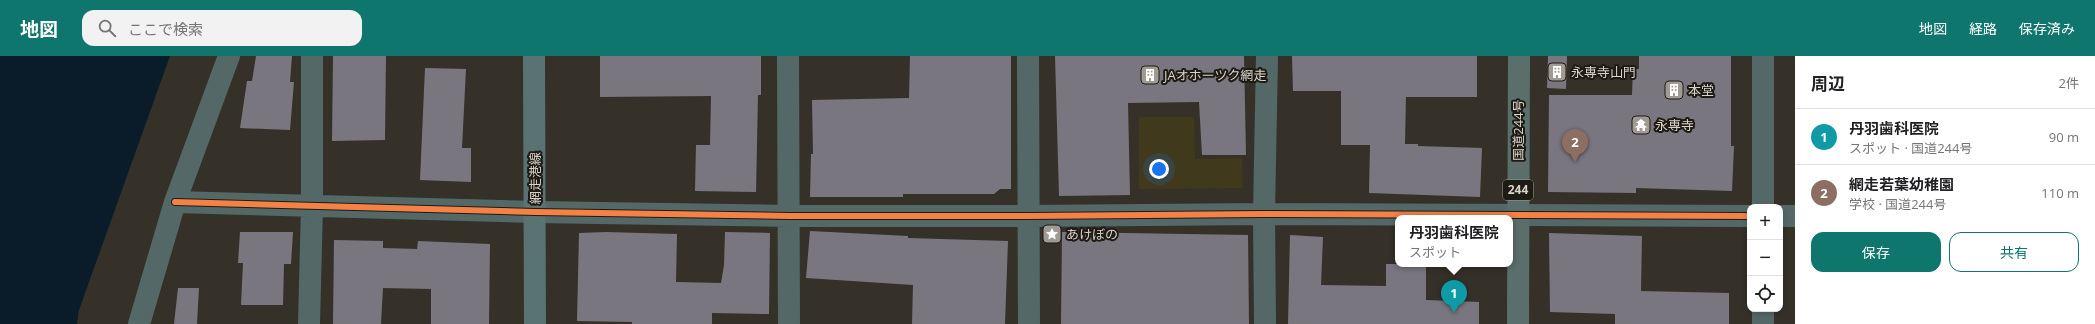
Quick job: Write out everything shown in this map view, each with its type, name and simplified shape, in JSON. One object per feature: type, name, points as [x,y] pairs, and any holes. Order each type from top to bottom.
[{"type":"highway","name":"国道244号","points":[[1518,324],[1519,56]]},
{"type":"main road","name":"網走港線","points":[[534,56],[535,324]]},
{"type":"street","points":[[139,324],[175,202],[229,56]]},
{"type":"street","points":[[309,324],[312,206],[312,56]]},
{"type":"street","points":[[788,56],[789,324]]},
{"type":"street","points":[[1028,56],[1027,216],[1029,324]]},
{"type":"street","points":[[1265,324],[1264,214],[1267,56]]},
{"type":"street","points":[[1763,56],[1763,204]]},
{"type":"street","points":[[175,202],[535,212],[789,216],[1264,214],[1395,215]]},
{"type":"street","points":[[1513,216],[1747,216]]},
{"type":"street","points":[[1783,216],[1795,216]]},
{"type":"street","points":[[1763,312],[1763,324]]},
{"type":"sand","points":[[1139,117],[1194,117],[1195,159],[1242,158],[1243,188],[1139,189]]},
{"type":"water","points":[[0,56],[170,56],[79,310],[77,324],[0,324]]},
{"type":"building","points":[[256,56],[292,56],[290,82],[294,82],[290,130],[240,128],[247,81],[252,81]]},
{"type":"building","points":[[333,56],[386,56],[385,140],[332,141]]},
{"type":"building","points":[[600,56],[761,56],[761,95],[758,95],[756,192],[695,191],[696,145],[710,145],[711,96],[600,97]]},
{"type":"building","points":[[910,56],[1011,56],[1011,189],[1000,189],[994,194],[903,194],[903,197],[810,197],[811,154],[813,154],[812,100],[909,98]]},
{"type":"building","points":[[1055,56],[1244,56],[1246,155],[1202,155],[1199,102],[1128,103],[1130,195],[1059,196]]},
{"type":"building","points":[[1292,56],[1477,56],[1477,97],[1406,97],[1405,144],[1418,144],[1418,146],[1482,148],[1480,197],[1369,193],[1370,145],[1341,145],[1341,91],[1293,91]]},
{"type":"building","name":"永専寺山門","points":[[1548,56],[1567,56],[1566,89],[1547,88]]},
{"type":"building","name":"永専寺","points":[[1639,56],[1731,56],[1731,146],[1734,146],[1732,191],[1636,188],[1636,193],[1548,192],[1549,95],[1632,95],[1633,69],[1639,69]]},
{"type":"building","points":[[425,68],[466,69],[462,148],[471,148],[471,182],[420,180]]},
{"type":"building","points":[[810,231],[908,236],[908,238],[1008,241],[1005,324],[912,324],[913,285],[806,278]]},
{"type":"building","points":[[240,232],[293,232],[291,264],[284,264],[283,305],[241,305],[243,263],[238,263]]},
{"type":"building","points":[[606,232],[677,234],[676,282],[721,283],[724,265],[725,232],[770,233],[769,314],[712,313],[712,324],[632,324],[632,322],[577,321],[579,233]]},
{"type":"building","points":[[1062,232],[1248,235],[1249,324],[1061,324]]},
{"type":"building","points":[[1549,233],[1642,236],[1641,291],[1729,293],[1729,324],[1615,324],[1615,314],[1550,312]]},
{"type":"building","points":[[1290,235],[1323,237],[1321,285],[1386,286],[1386,264],[1395,264],[1395,267],[1426,267],[1426,300],[1479,302],[1479,324],[1288,324]]},
{"type":"building","points":[[334,240],[383,241],[383,248],[417,249],[418,241],[490,244],[489,324],[431,324],[431,289],[383,288],[381,324],[333,324]]},
{"type":"building","points":[[178,288],[199,288],[197,324],[174,324]]},
{"type":"cycle path","points":[[175,202],[535,212],[789,216],[1264,214],[1507,215]]},
{"type":"cycle path","points":[[1513,215],[1747,216]]},
{"type":"place","name":"永専寺山門","points":[[1557,72]]},
{"type":"place","name":"JAオホーツク網走","points":[[1150,75]]},
{"type":"place","name":"本堂","points":[[1674,90]]},
{"type":"place","name":"永専寺","points":[[1641,125]]},
{"type":"place","name":"網走若葉幼稚園","points":[[1575,162]]},
{"type":"place","name":"あけぼの","points":[[1052,234]]},
{"type":"place","name":"丹羽歯科医院","points":[[1454,313]]}]
